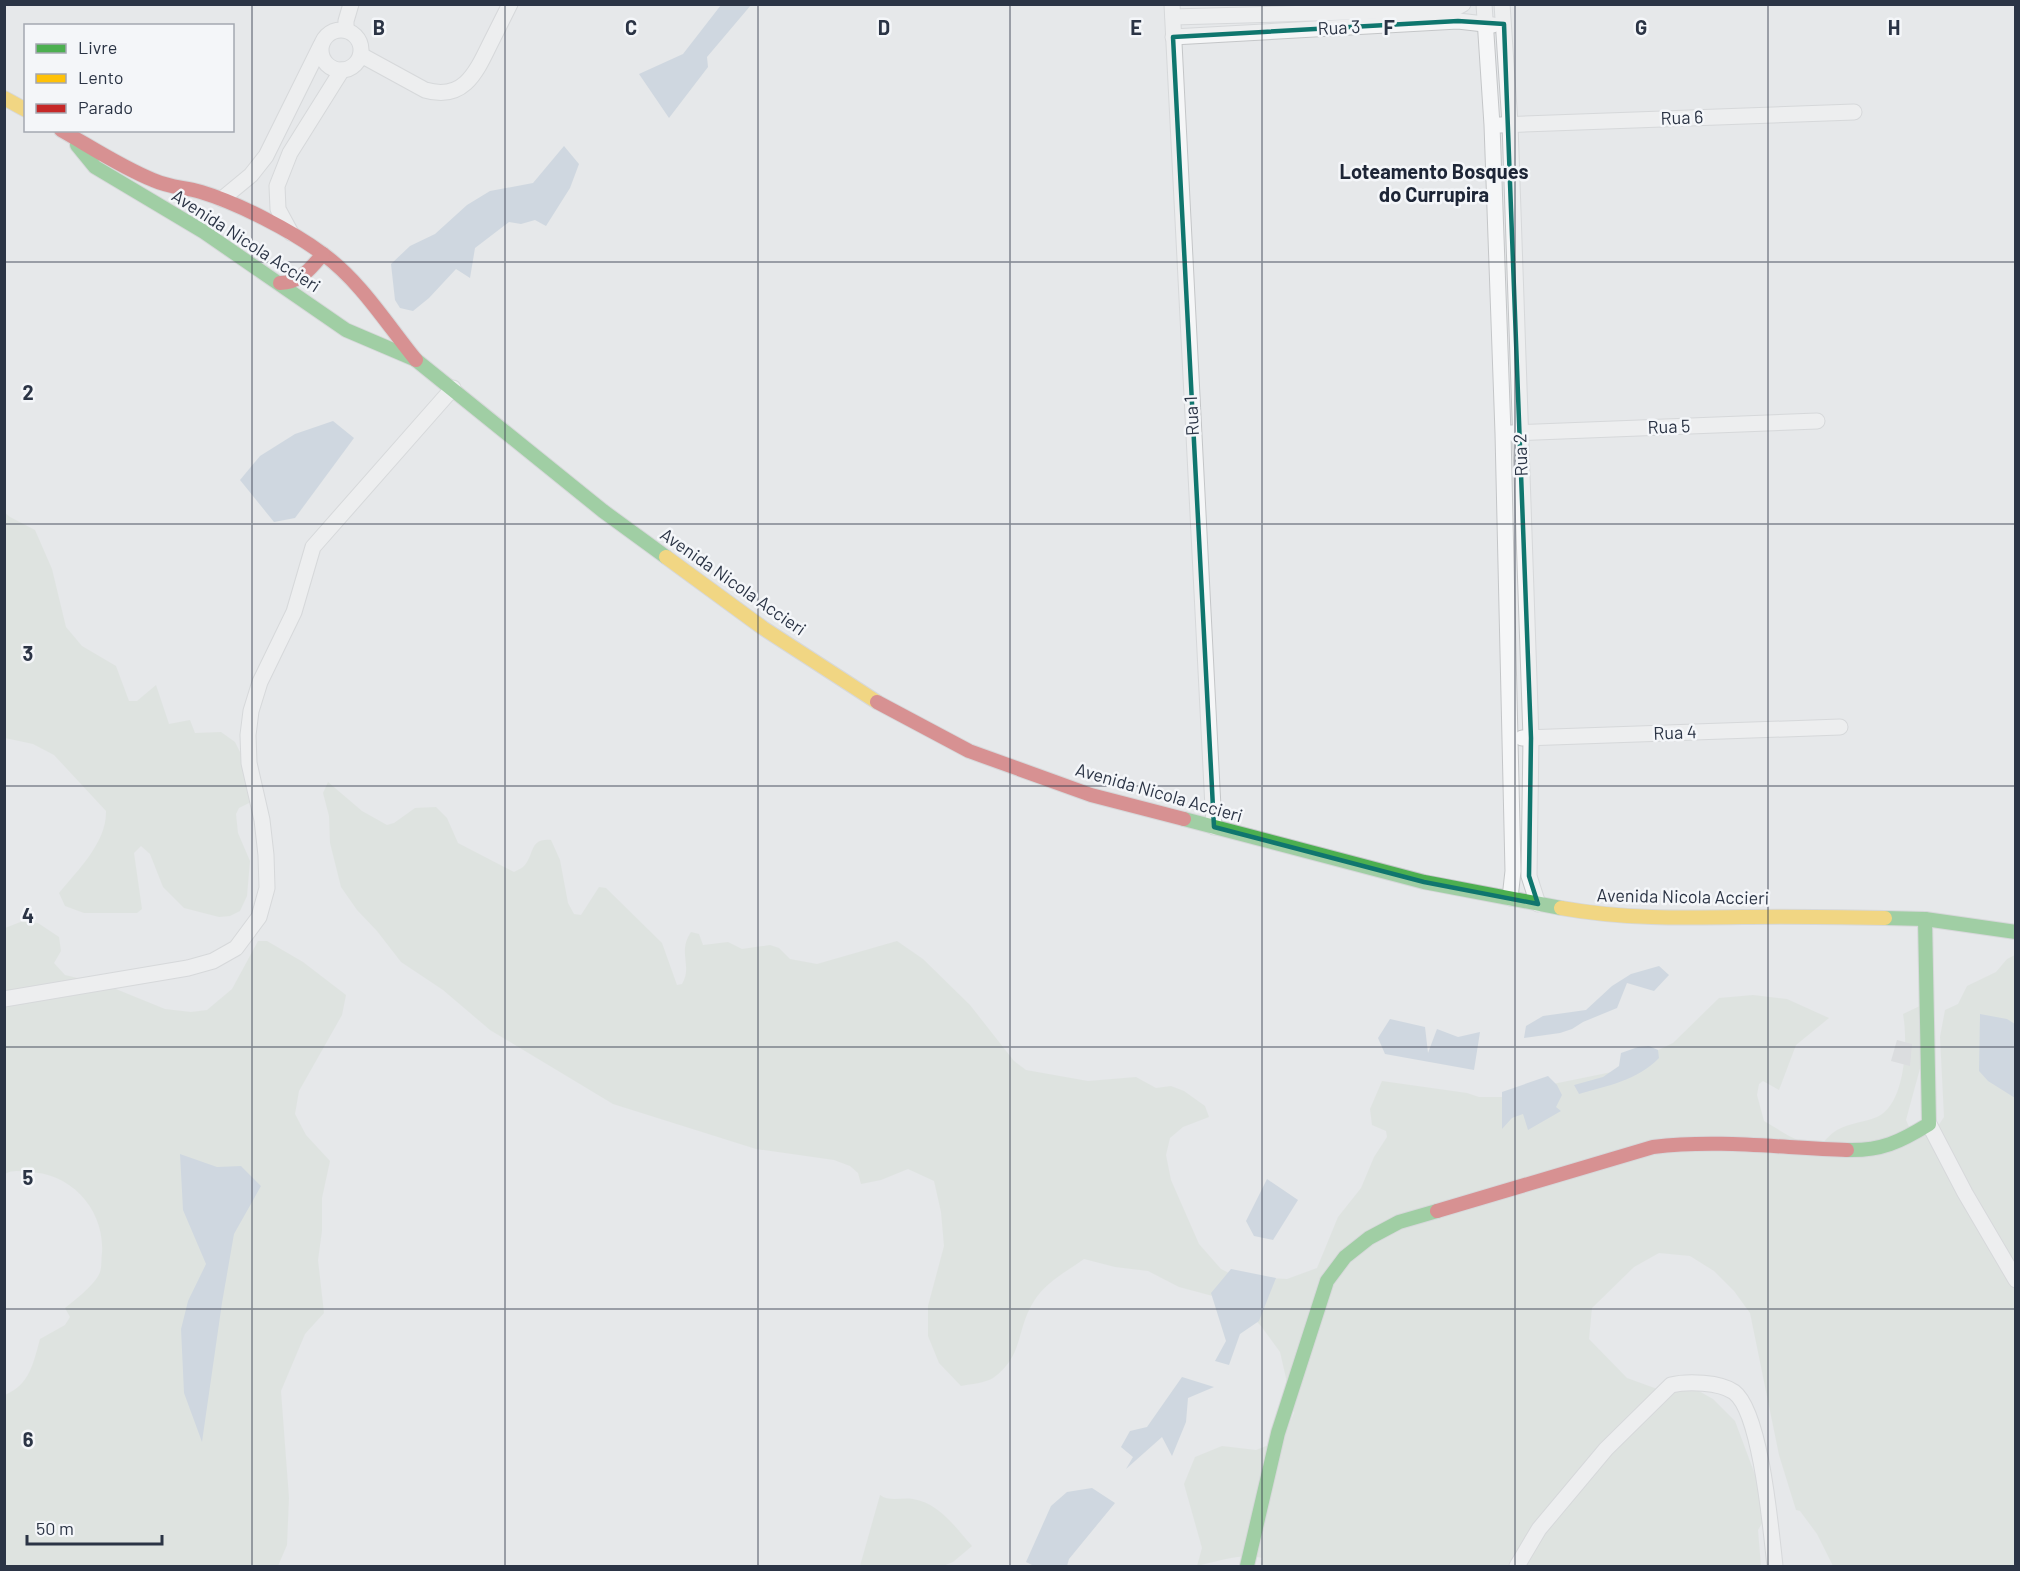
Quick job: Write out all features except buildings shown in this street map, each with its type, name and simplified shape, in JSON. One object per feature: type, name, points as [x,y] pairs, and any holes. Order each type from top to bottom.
[{"type":"street","points":[[346,30],[351,4]]},
{"type":"street","points":[[361,55],[425,90],[436,93],[452,92],[465,84],[475,73],[510,4]]},
{"type":"street","name":"Rua 3","points":[[1173,11],[1454,9],[1463,4]]},
{"type":"street","name":"Rua 2","points":[[1484,4],[1492,125],[1503,433],[1513,871],[1510,898]]},
{"type":"street","name":"Rua 2","points":[[1502,4],[1510,124],[1531,738],[1529,876],[1538,904]]},
{"type":"street","name":"Rua 1","points":[[1173,11],[1214,827]]},
{"type":"street","name":"Rua 3","points":[[1173,37],[1458,21],[1485,25],[1504,24]]},
{"type":"street","points":[[212,215],[266,156],[328,34],[333,30],[346,30],[359,39],[361,55],[356,64],[342,70],[290,153],[277,186],[278,209],[291,233]]},
{"type":"street","points":[[321,45],[325,62],[330,67],[342,70]]},
{"type":"street","points":[[4,98],[24,109]]},
{"type":"street","name":"Rua 6","points":[[1492,125],[1854,112]]},
{"type":"street","name":"Avenida Nicola Accieri","points":[[65,133],[152,180],[174,188],[199,191],[212,215],[280,283],[346,330],[416,360],[603,511],[763,628],[871,698],[969,751],[1091,795],[1424,882],[1593,914],[1654,918],[1815,916],[1925,919],[2016,932]]},
{"type":"street","name":"Avenida Nicola Accieri","points":[[65,133],[95,166],[212,215],[291,233],[323,254],[343,271],[374,304],[416,360]]},
{"type":"street","points":[[280,283],[296,280],[307,272],[323,254]]},
{"type":"street","points":[[4,999],[189,968],[213,961],[236,948],[259,917],[267,888],[266,855],[262,820],[249,763],[248,735],[251,711],[260,682],[294,612],[313,547],[453,388]]},
{"type":"street","name":"Rua 5","points":[[1503,433],[1817,421]]},
{"type":"street","name":"Rua 4","points":[[1510,738],[1840,727]]},
{"type":"street","points":[[1925,919],[1929,1124],[1965,1193],[2016,1280]]},
{"type":"street","points":[[1247,1566],[1278,1432],[1327,1281],[1344,1257],[1369,1238],[1399,1222],[1653,1147],[1700,1143],[1855,1149],[1887,1146],[1910,1137],[1929,1124]]},
{"type":"street","points":[[1517,1566],[1539,1529],[1606,1449],[1671,1385],[1682,1382],[1718,1386],[1734,1392],[1747,1408],[1762,1468],[1776,1566]]},
{"type":"highlighted area","points":[[1458,21],[1504,24],[1531,738],[1529,876],[1538,904],[1424,882],[1214,827],[1173,37]]},
{"type":"shaded area","points":[[4,512],[35,530],[52,569],[66,627],[82,646],[116,666],[129,701],[137,701],[156,685],[169,724],[190,720],[195,733],[221,732],[235,742],[260,792],[257,799],[239,808],[236,814],[238,833],[250,861],[247,896],[240,911],[230,916],[219,917],[184,908],[163,887],[150,854],[141,846],[134,853],[142,909],[137,913],[84,913],[65,906],[59,893],[97,845],[102,834],[106,811],[54,755],[33,744],[5,738]]},
{"type":"shaded area","points":[[328,782],[362,811],[387,825],[394,823],[415,808],[436,807],[447,818],[458,843],[514,872],[527,863],[535,845],[544,840],[551,840],[560,860],[568,903],[574,914],[581,915],[599,887],[606,888],[662,943],[677,985],[682,984],[685,977],[685,946],[691,932],[699,934],[703,945],[728,942],[742,949],[770,945],[779,948],[790,959],[817,964],[897,941],[923,959],[970,1005],[1014,1061],[1026,1070],[1088,1081],[1136,1077],[1156,1088],[1171,1086],[1184,1091],[1205,1106],[1209,1117],[1183,1127],[1170,1138],[1166,1155],[1171,1180],[1199,1244],[1221,1269],[1235,1276],[1287,1279],[1317,1268],[1338,1217],[1361,1188],[1374,1157],[1387,1137],[1386,1131],[1372,1125],[1370,1109],[1382,1081],[1467,1093],[1479,1097],[1517,1097],[1543,1086],[1612,1072],[1673,1043],[1719,998],[1753,995],[1787,999],[1829,1018],[1796,1045],[1779,1090],[1763,1081],[1759,1084],[1757,1095],[1764,1121],[1817,1149],[1837,1130],[1877,1117],[1887,1110],[1894,1099],[1903,1071],[1905,1026],[1903,1014],[1922,1005],[1925,1050],[1906,1120],[1910,1129],[1936,1129],[1944,1117],[1940,1037],[1945,1010],[1958,1004],[1967,986],[1996,972],[2007,959],[2015,955],[2015,1566],[1833,1566],[1817,1534],[1800,1511],[1796,1510],[1779,1455],[1750,1313],[1734,1291],[1714,1271],[1690,1256],[1659,1253],[1634,1267],[1592,1308],[1589,1339],[1627,1378],[1660,1390],[1688,1385],[1713,1399],[1735,1421],[1769,1512],[1758,1530],[1761,1566],[1260,1566],[1262,1558],[1247,1556],[1197,1566],[1202,1548],[1184,1484],[1195,1457],[1222,1446],[1256,1450],[1282,1440],[1294,1413],[1280,1352],[1261,1326],[1239,1303],[1179,1287],[1148,1271],[1115,1267],[1084,1259],[1057,1278],[1034,1301],[1028,1311],[1015,1351],[1003,1370],[990,1380],[961,1386],[939,1363],[928,1336],[928,1306],[944,1246],[941,1212],[934,1181],[908,1169],[881,1180],[861,1184],[858,1173],[850,1166],[834,1160],[756,1149],[613,1104],[490,1030],[443,990],[401,962],[357,910],[341,887],[330,843],[329,816],[323,793]]},
{"type":"shaded area","points":[[23,921],[38,923],[59,937],[61,951],[54,963],[65,975],[106,985],[165,1009],[191,1012],[207,1010],[232,989],[258,941],[267,941],[303,962],[346,995],[342,1015],[299,1091],[295,1114],[306,1135],[330,1161],[322,1198],[322,1231],[318,1260],[324,1313],[305,1334],[281,1391],[289,1498],[287,1545],[278,1566],[5,1566],[5,1395],[25,1379],[40,1339],[65,1325],[70,1317],[65,1308],[85,1292],[98,1277],[101,1270],[102,1253],[98,1222],[82,1196],[71,1186],[43,1174],[16,1171],[5,1174],[5,928]]},
{"type":"shaded area","points":[[880,1495],[891,1499],[922,1501],[946,1517],[972,1546],[953,1562],[943,1566],[860,1566]]},
{"type":"water","points":[[721,5],[751,5],[707,57],[708,67],[669,118],[639,74],[683,54]]},
{"type":"water","points":[[564,146],[579,164],[570,188],[546,226],[535,220],[521,224],[509,222],[475,248],[470,278],[456,269],[429,298],[413,311],[400,308],[395,300],[391,264],[410,246],[435,234],[467,205],[490,191],[533,183]]},
{"type":"water","points":[[333,421],[354,438],[295,518],[274,522],[240,480],[260,456],[295,434]]},
{"type":"water","points":[[1659,966],[1669,975],[1654,991],[1627,983],[1617,1008],[1560,1033],[1524,1038],[1526,1026],[1543,1016],[1586,1010],[1612,986],[1631,974]]},
{"type":"water","points":[[1980,1014],[2007,1019],[2015,1024],[2015,1098],[1988,1081],[1979,1071]]},
{"type":"water","points":[[1390,1019],[1425,1027],[1428,1053],[1437,1029],[1458,1037],[1480,1032],[1474,1070],[1385,1054],[1378,1038]]},
{"type":"water","points":[[1649,1046],[1658,1050],[1659,1058],[1651,1066],[1622,1081],[1579,1094],[1574,1085],[1603,1077],[1619,1066],[1621,1053]]},
{"type":"water","points":[[1548,1076],[1557,1085],[1562,1095],[1556,1107],[1561,1111],[1528,1130],[1523,1114],[1512,1118],[1502,1129],[1502,1092]]},
{"type":"water","points":[[180,1154],[217,1167],[241,1166],[261,1186],[234,1234],[202,1442],[184,1393],[181,1329],[188,1301],[206,1264],[183,1210]]},
{"type":"water","points":[[1267,1179],[1298,1200],[1273,1240],[1254,1236],[1246,1221]]},
{"type":"water","points":[[1231,1269],[1276,1278],[1259,1321],[1240,1334],[1229,1365],[1215,1361],[1226,1341],[1211,1293]]},
{"type":"water","points":[[1182,1377],[1214,1387],[1188,1398],[1186,1422],[1172,1456],[1162,1437],[1126,1469],[1133,1457],[1121,1447],[1130,1431],[1147,1427]]},
{"type":"water","points":[[1092,1488],[1115,1503],[1069,1559],[1067,1566],[1034,1566],[1026,1562],[1051,1506],[1067,1492]]},
{"type":"traffic: fast","points":[[77,145],[95,167],[204,232],[346,330],[414,359]]},
{"type":"traffic: fast","points":[[416,360],[603,511],[666,557]]},
{"type":"traffic: fast","points":[[1184,819],[1424,882],[1561,908]]},
{"type":"traffic: fast","points":[[1885,918],[1925,919],[2016,932]]},
{"type":"traffic: fast","points":[[1847,1150],[1870,1149],[1890,1144],[1929,1124],[1925,919]]},
{"type":"traffic: fast","points":[[1247,1566],[1278,1433],[1327,1281],[1345,1257],[1369,1238],[1399,1222],[1437,1211]]},
{"type":"traffic: slow","points":[[4,98],[24,109]]},
{"type":"traffic: slow","points":[[666,557],[763,628],[877,702]]},
{"type":"traffic: slow","points":[[1561,908],[1652,917],[1885,918]]},
{"type":"traffic: jam","points":[[64,132],[141,175],[166,185],[201,192],[231,203],[264,218],[310,245],[349,277],[416,360]]},
{"type":"traffic: jam","points":[[280,283],[299,278],[323,254]]},
{"type":"traffic: jam","points":[[877,702],[969,751],[1091,795],[1184,819]]},
{"type":"traffic: jam","points":[[1437,1211],[1653,1147],[1726,1144],[1847,1150]]},
{"type":"district","name":"Loteamento Bosques do Currupira","points":[[1434,184]]}]
